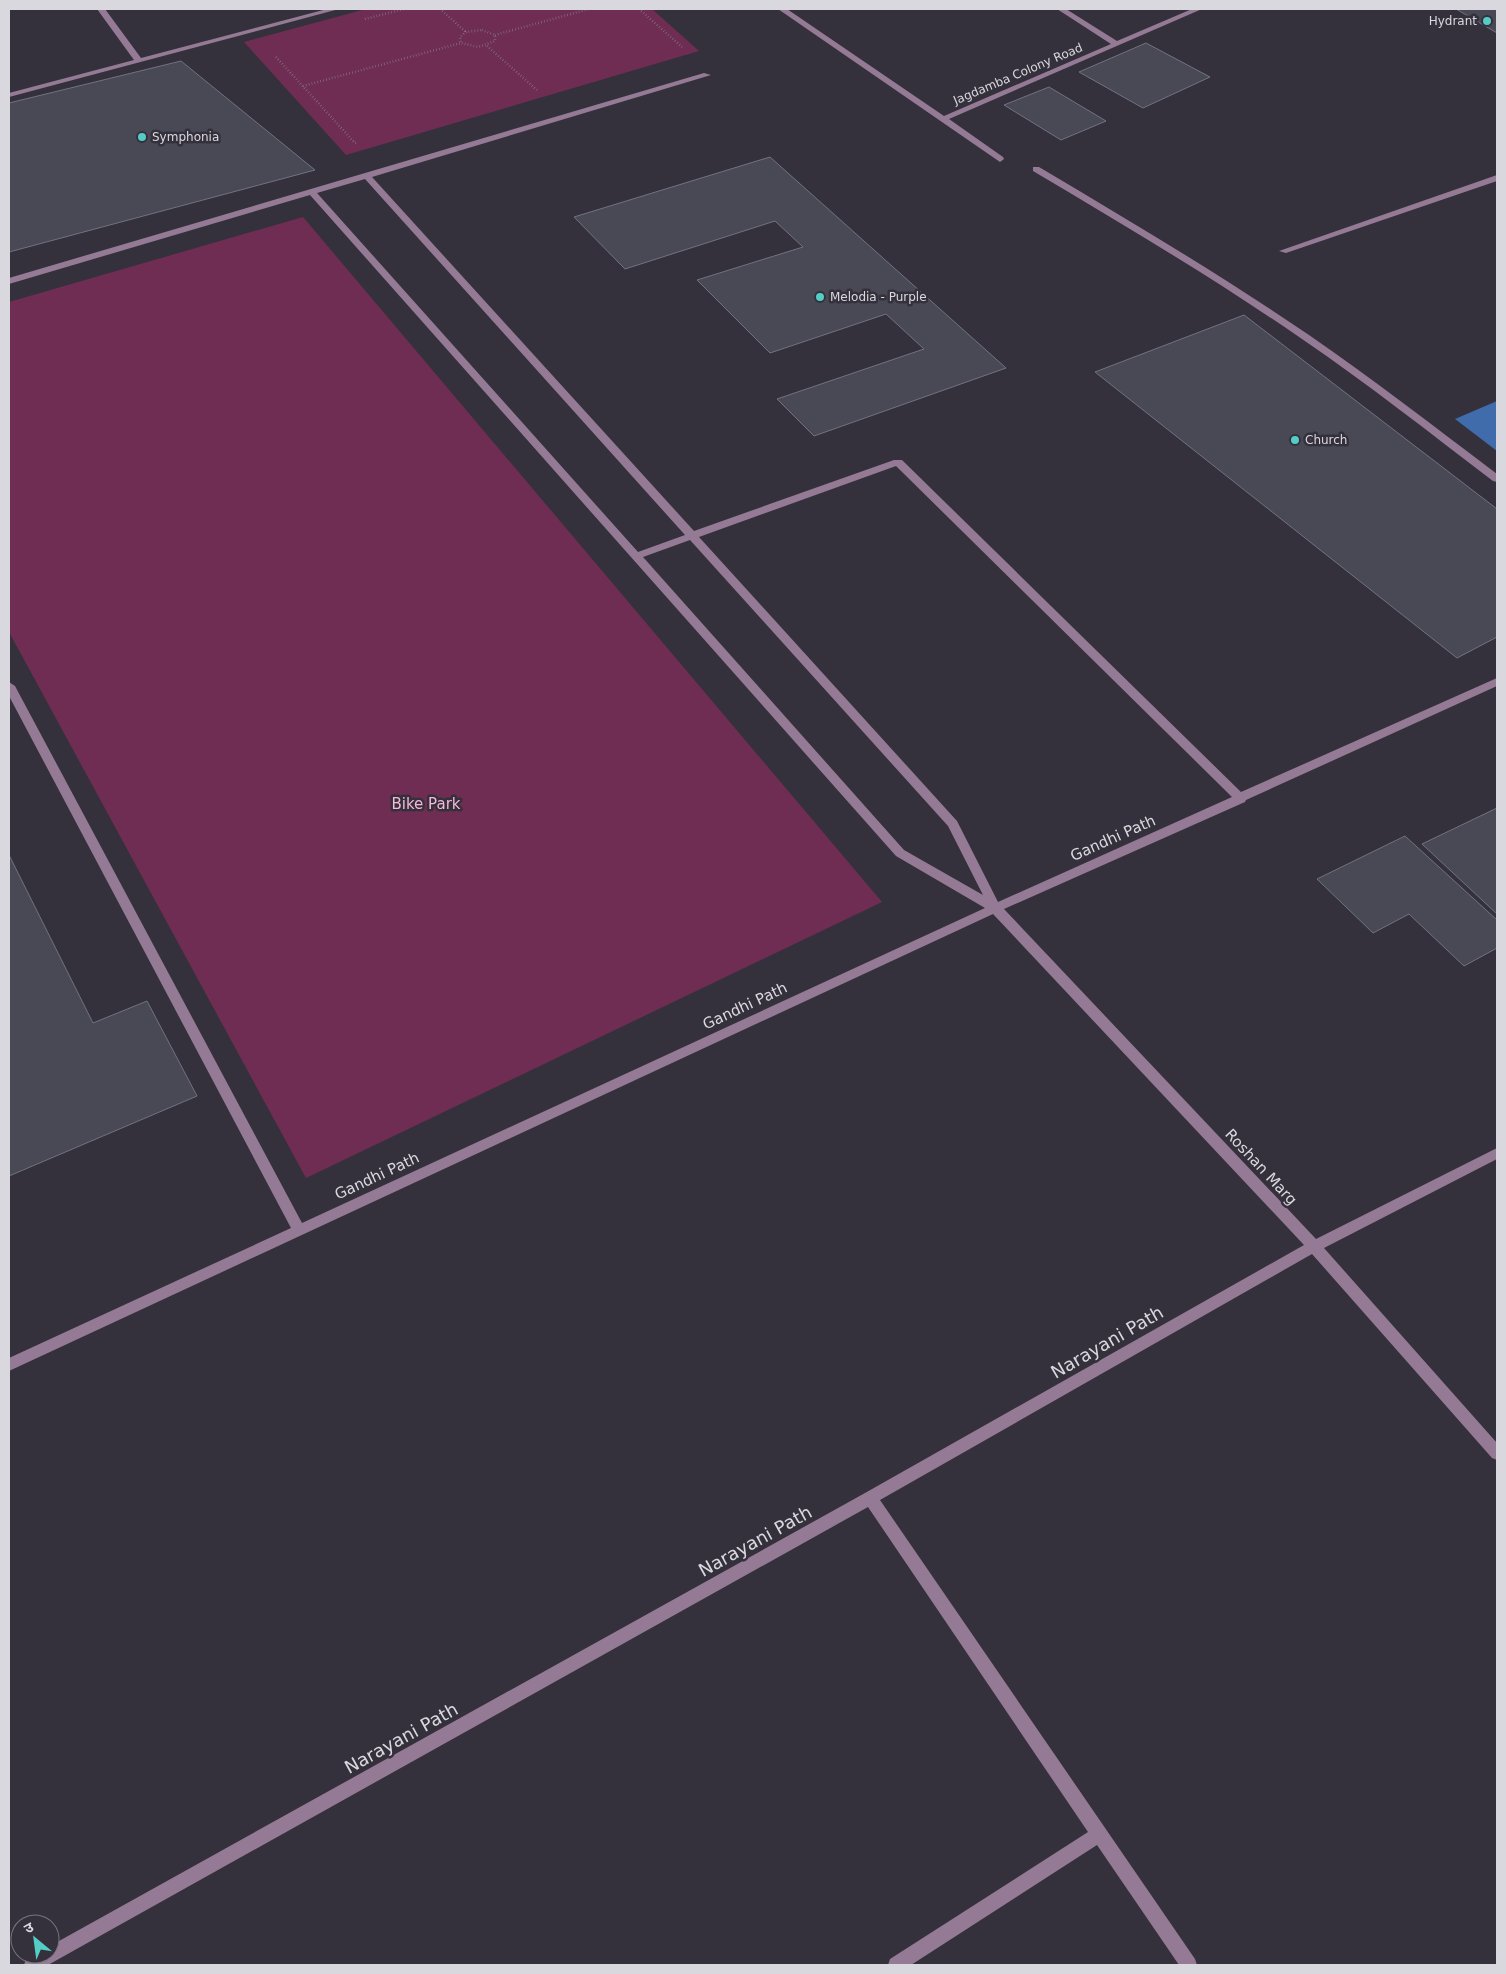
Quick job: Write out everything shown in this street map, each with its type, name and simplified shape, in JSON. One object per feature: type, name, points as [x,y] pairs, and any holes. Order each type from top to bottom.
[{"type":"street","points":[[102,9],[139,61]]},
{"type":"street","points":[[9,95],[336,9]]},
{"type":"street","name":"Jagdamba Colony Road","points":[[782,9],[943,119],[1198,9]]},
{"type":"street","points":[[1061,9],[1118,44]]},
{"type":"street","points":[[9,282],[707,75]]},
{"type":"street","points":[[943,119],[1000,159]]},
{"type":"street","points":[[1036,170],[1162,243],[1243,294],[1344,364],[1497,479]]},
{"type":"street","points":[[366,176],[953,824],[995,908]]},
{"type":"street","points":[[1283,250],[1497,178]]},
{"type":"street","points":[[312,192],[900,854],[995,908]]},
{"type":"street","points":[[636,556],[898,462],[1240,799]]},
{"type":"street","name":"Gandhi Path","points":[[9,1365],[995,908],[1497,682]]},
{"type":"street","points":[[9,686],[300,1230]]},
{"type":"street","name":"Roshan Marg","points":[[995,908],[1314,1246],[1497,1453]]},
{"type":"street","name":"Narayani Path","points":[[32,1965],[870,1498],[1314,1246],[1497,1152]]},
{"type":"street","points":[[870,1498],[1098,1835],[1189,1965]]},
{"type":"street","points":[[896,1965],[1098,1835]]},
{"type":"path","points":[[440,9],[466,32]]},
{"type":"path","points":[[461,43],[460,37],[466,32],[482,30],[495,35],[589,9]]},
{"type":"path","points":[[639,9],[683,46],[674,49]]},
{"type":"path","points":[[303,86],[461,43],[475,47],[487,46],[495,41],[495,35]]},
{"type":"path","points":[[487,46],[536,90]]},
{"type":"path","points":[[272,52],[355,143],[364,140]]},
{"type":"path","points":[[527,92],[546,87]]},
{"type":"green space","points":[[366,9],[652,9],[699,51],[346,155],[244,42]]},
{"type":"green space","name":"Bike Park","points":[[303,217],[882,902],[306,1178],[9,632],[9,302]]},
{"type":"water","points":[[1497,401],[1497,451],[1455,419]]},
{"type":"building","name":"Hydrant","points":[[1456,9],[1497,9],[1497,33]]},
{"type":"building","points":[[1146,43],[1210,77],[1143,108],[1079,72]]},
{"type":"building","name":"Symphonia","points":[[181,61],[315,170],[9,252],[9,103]]},
{"type":"building","points":[[1049,87],[1106,121],[1061,140],[1004,105]]},
{"type":"building","name":"Melodia - Purple","points":[[770,157],[1006,368],[814,436],[777,399],[924,349],[886,314],[770,353],[697,280],[803,247],[775,221],[625,269],[574,217]]},
{"type":"building","name":"Church","points":[[1244,315],[1497,509],[1497,637],[1457,658],[1095,372]]},
{"type":"building","points":[[1497,808],[1497,914],[1422,844]]},
{"type":"building","points":[[1405,836],[1497,920],[1497,948],[1464,966],[1409,914],[1373,933],[1317,879]]},
{"type":"building","points":[[9,855],[93,1023],[147,1001],[197,1096],[9,1176]]},
{"type":"place","name":"Hydrant","points":[[1487,21]]},
{"type":"place","name":"Symphonia","points":[[142,137]]},
{"type":"place","name":"Melodia - Purple","points":[[820,297]]},
{"type":"place","name":"Church","points":[[1295,440]]}]
